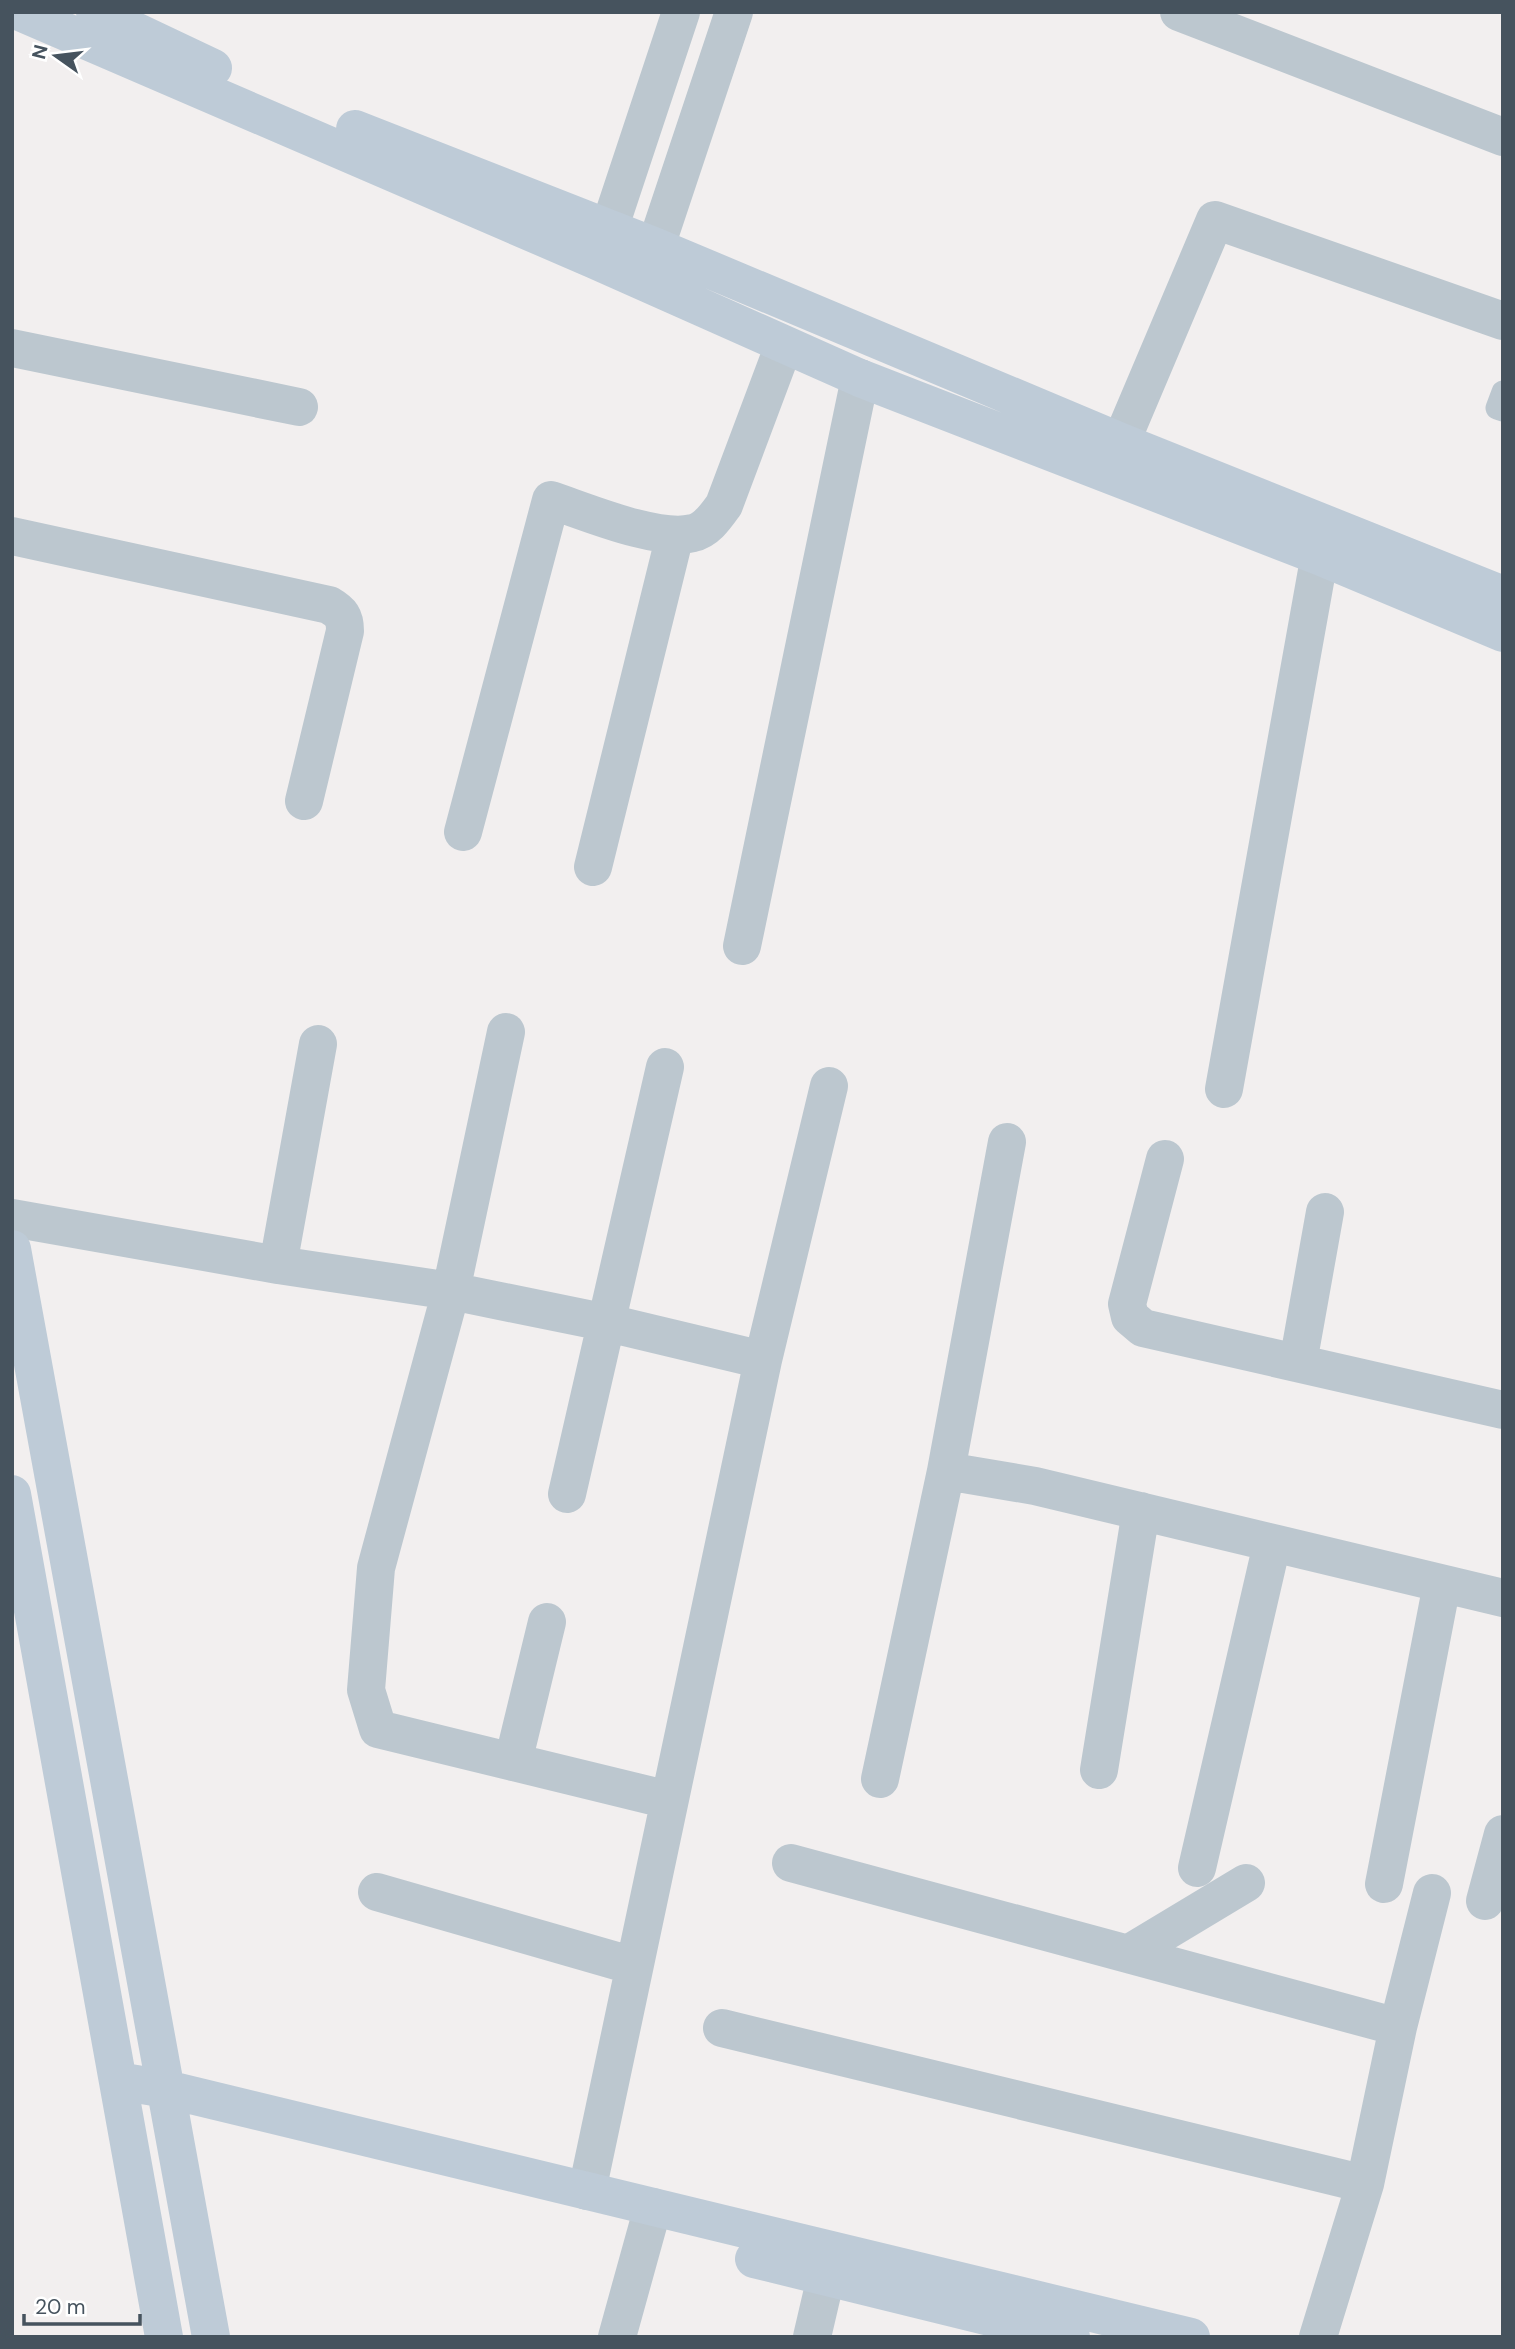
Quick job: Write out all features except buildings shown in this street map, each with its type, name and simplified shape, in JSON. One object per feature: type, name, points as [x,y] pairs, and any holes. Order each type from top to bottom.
[{"type":"street","points":[[20,12],[602,245],[656,247],[1121,442],[1322,540],[1503,633]]},
{"type":"street","points":[[95,12],[602,245],[644,282],[860,379],[1322,540],[1503,595]]},
{"type":"street","points":[[602,245],[681,12]]},
{"type":"street","points":[[644,282],[734,12]]},
{"type":"street","points":[[1179,12],[1503,137]]},
{"type":"street","points":[[1121,442],[1215,220],[1503,321]]},
{"type":"street","points":[[463,832],[551,500],[649,531],[675,535],[695,533],[712,522],[724,505],[784,345]]},
{"type":"street","points":[[12,348],[299,407]]},
{"type":"street","points":[[741,946],[860,379]]},
{"type":"street","points":[[593,867],[675,535]]},
{"type":"street","points":[[12,536],[329,605],[339,610],[345,620],[345,631],[304,801]]},
{"type":"street","points":[[1224,1089],[1322,540]]},
{"type":"street","points":[[506,1032],[451,1291],[376,1568],[366,1690],[378,1729],[669,1800]]},
{"type":"street","points":[[278,1265],[318,1044]]},
{"type":"street","points":[[567,1494],[664,1068]]},
{"type":"street","points":[[587,2191],[763,1360],[829,1086]]},
{"type":"street","points":[[880,1779],[946,1471],[1007,1142]]},
{"type":"street","points":[[1165,1158],[1127,1304],[1130,1317],[1143,1328],[1503,1410]]},
{"type":"street","points":[[1298,1363],[1325,1212]]},
{"type":"street","points":[[12,1218],[278,1265],[451,1291],[608,1323],[763,1360]]},
{"type":"street","points":[[12,1249],[211,2337]]},
{"type":"street","points":[[946,1471],[1035,1486],[1503,1598]]},
{"type":"street","points":[[12,1494],[164,2337]]},
{"type":"street","points":[[1098,1770],[1141,1511]]},
{"type":"street","points":[[1197,1868],[1272,1544]]},
{"type":"street","points":[[1384,1884],[1442,1584]]},
{"type":"street","points":[[513,1762],[547,1622]]},
{"type":"street","points":[[1485,1900],[1503,1834]]},
{"type":"street","points":[[790,1863],[1398,2027]]},
{"type":"street","points":[[1128,1954],[1246,1883]]},
{"type":"street","points":[[377,1892],[634,1966]]},
{"type":"street","points":[[1318,2337],[1365,2183],[1398,2027],[1432,1894]]},
{"type":"street","points":[[722,2028],[1365,2183]]},
{"type":"street","points":[[120,2094],[587,2191],[650,2220],[827,2277],[1071,2337]]},
{"type":"street","points":[[168,2103],[650,2220],[1191,2337]]},
{"type":"street","points":[[617,2337],[650,2220]]},
{"type":"street","points":[[812,2337],[827,2277]]},
{"type":"lane","points":[[1503,392],[1497,408],[1503,410]]}]
